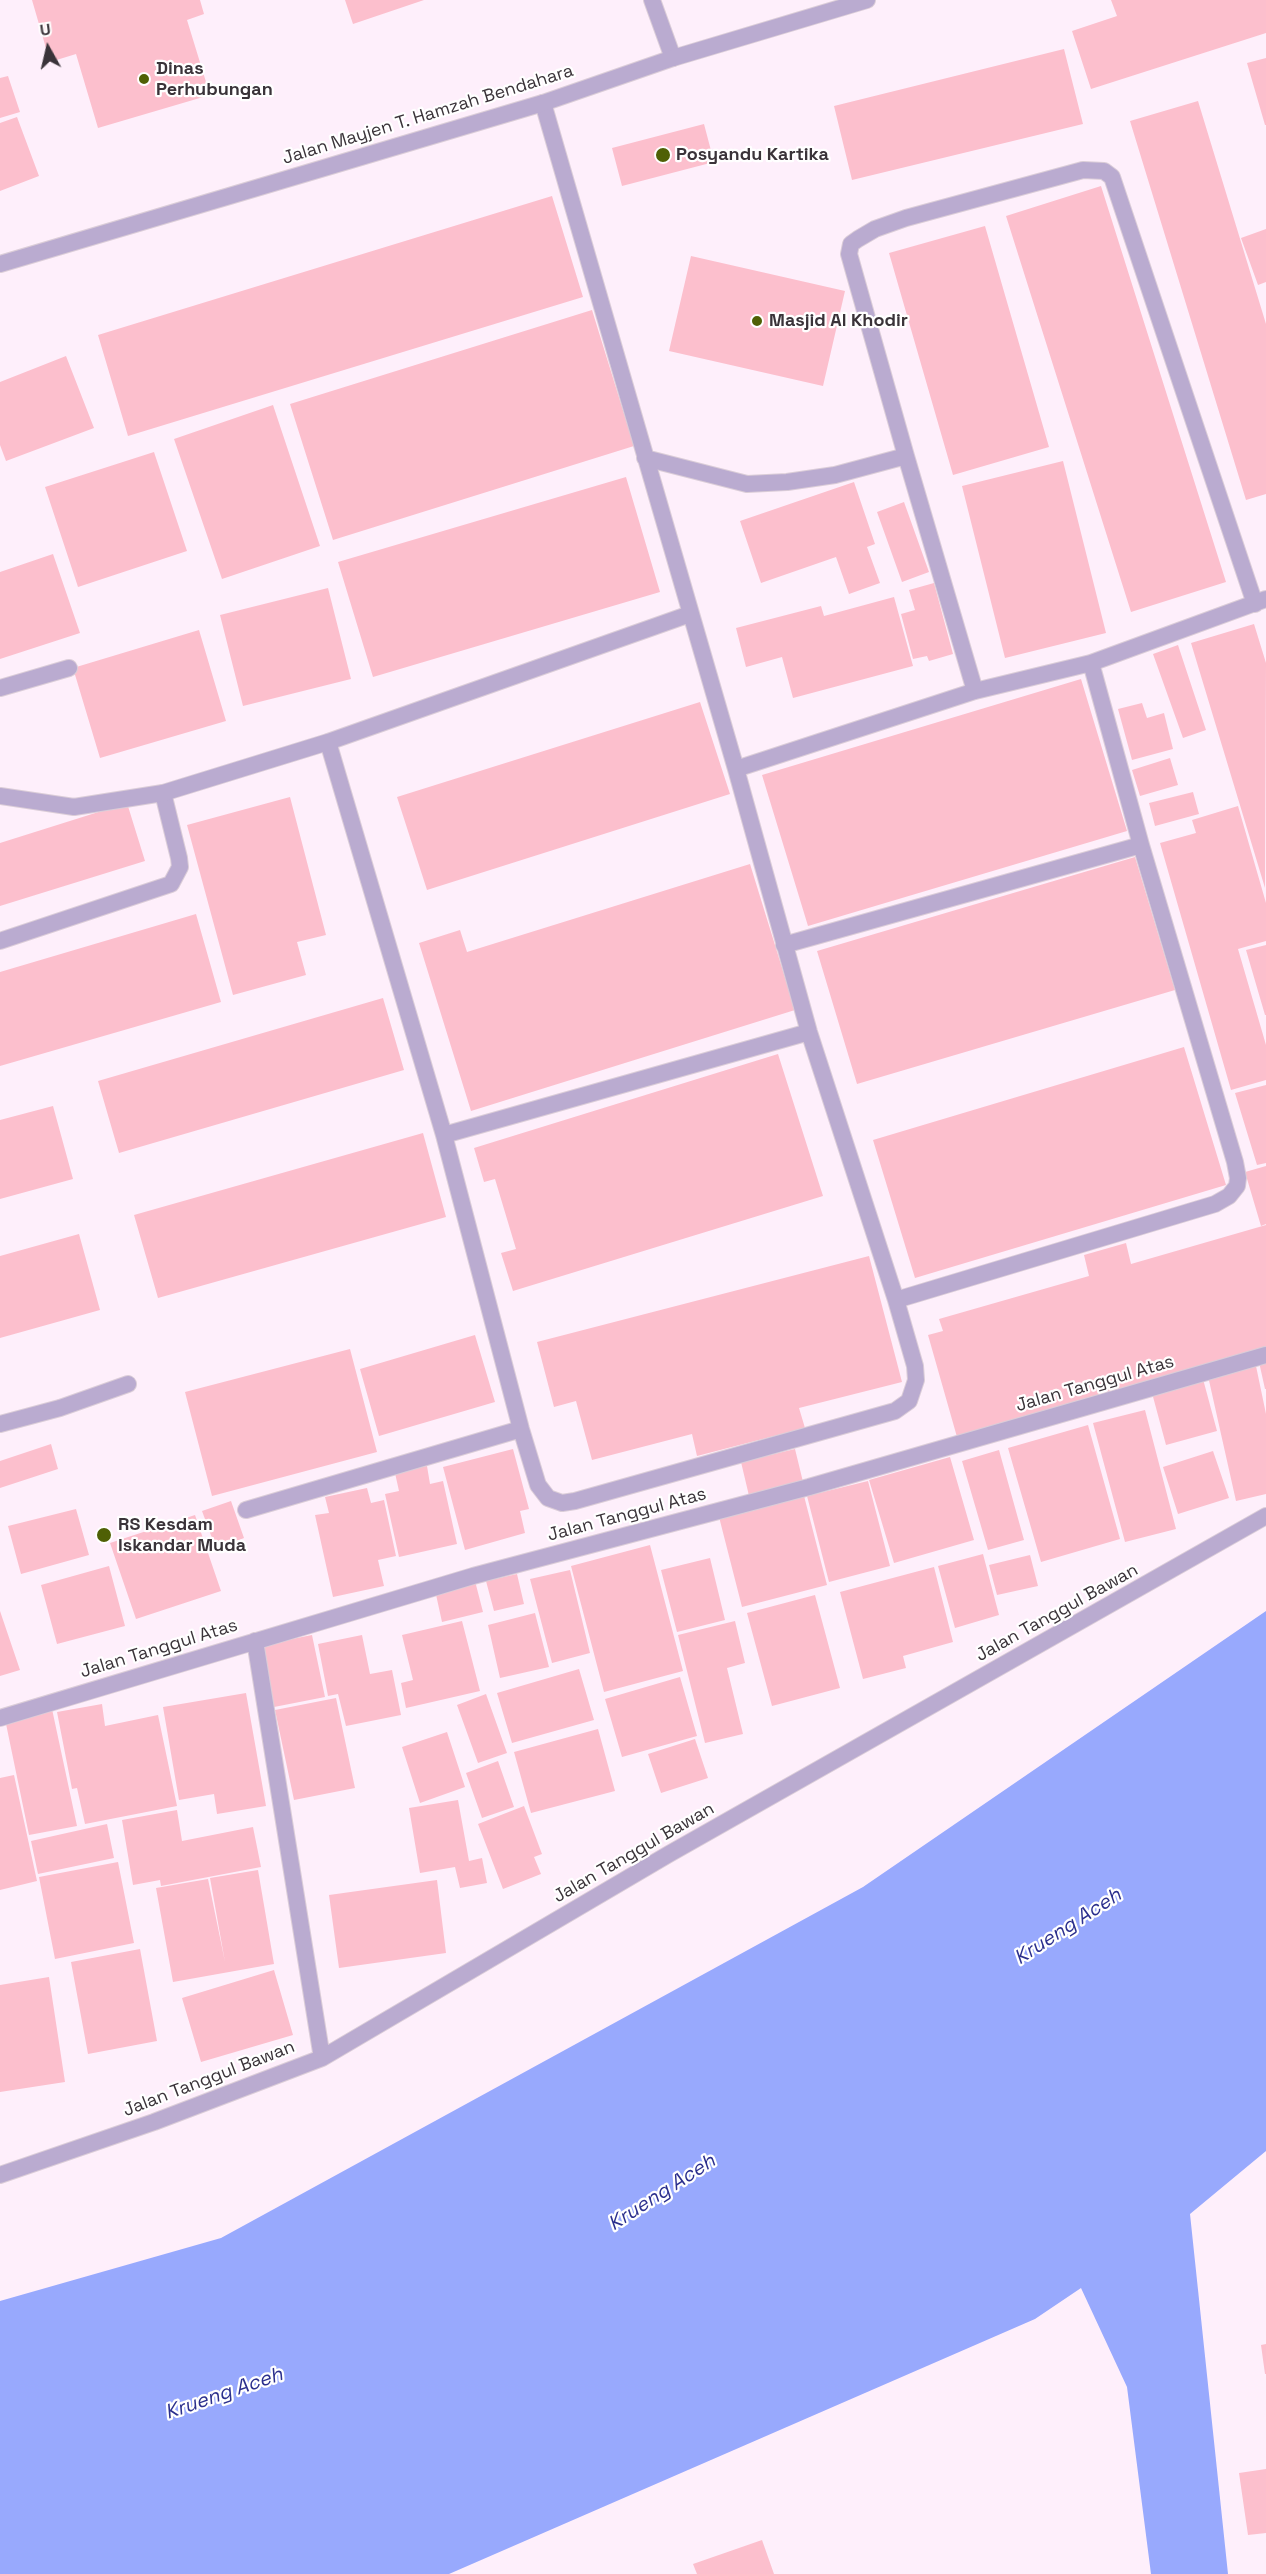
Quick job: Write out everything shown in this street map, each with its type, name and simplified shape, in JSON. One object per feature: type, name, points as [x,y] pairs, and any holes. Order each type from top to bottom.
[{"type":"street","points":[[652,0],[673,58]]},
{"type":"street","name":"Jalan Mayjen T. Hamzah Bendahara","points":[[0,264],[543,103],[673,58],[867,0]]},
{"type":"street","points":[[328,742],[444,1135],[521,1430],[538,1485],[548,1498],[562,1503],[895,1411],[909,1401],[916,1380],[915,1366],[896,1300],[809,1032],[736,769],[543,103]]},
{"type":"street","points":[[736,769],[975,691],[1091,663],[1260,602],[1112,177],[1104,171],[1083,170],[906,218],[875,229],[851,244],[849,254],[975,691]]},
{"type":"street","points":[[645,458],[747,484],[787,482],[835,475],[906,456]]},
{"type":"street","points":[[0,796],[74,807],[163,793],[328,742],[690,614]]},
{"type":"street","points":[[896,1300],[1215,1204],[1229,1196],[1237,1186],[1235,1162],[1141,845],[1091,663]]},
{"type":"street","points":[[0,688],[69,668]]},
{"type":"street","points":[[0,941],[171,884],[180,867],[163,793]]},
{"type":"street","points":[[784,945],[1141,845]]},
{"type":"street","points":[[444,1135],[809,1032]]},
{"type":"street","name":"Jalan Tanggul Atas","points":[[0,1718],[473,1576],[809,1487],[1266,1355]]},
{"type":"street","points":[[0,1424],[60,1408],[128,1384]]},
{"type":"street","points":[[246,1510],[521,1430]]},
{"type":"street","name":"Jalan Tanggul Bawan","points":[[0,2175],[154,2122],[322,2058],[669,1854],[1266,1516]]},
{"type":"street","points":[[255,1641],[322,2058]]},
{"type":"water","name":"Krueng Aceh","points":[[1266,1611],[1266,2151],[1190,2214],[1228,2574],[1151,2574],[1127,2387],[1081,2288],[1035,2319],[449,2574],[0,2574],[0,2301],[221,2238],[863,1887]]},
{"type":"building","name":"Dinas Perhubungan","points":[[32,0],[200,0],[204,14],[187,20],[210,95],[98,128],[76,54],[50,62]]},
{"type":"building","points":[[345,0],[424,0],[353,24]]},
{"type":"building","points":[[1111,0],[1266,0],[1266,33],[1091,89],[1072,31],[1117,16]]},
{"type":"building","points":[[1064,49],[1083,124],[852,180],[834,106]]},
{"type":"building","points":[[1266,58],[1266,125],[1265,125],[1247,63]]},
{"type":"building","points":[[8,76],[20,112],[0,118],[0,78]]},
{"type":"building","points":[[1198,101],[1266,324],[1266,494],[1246,500],[1130,121]]},
{"type":"building","points":[[17,117],[39,176],[0,191],[0,123]]},
{"type":"building","name":"Posyandu Kartika","points":[[704,124],[714,162],[622,186],[612,148]]},
{"type":"building","points":[[1101,186],[1226,582],[1131,612],[1006,216]]},
{"type":"building","points":[[552,196],[583,297],[128,436],[98,335]]},
{"type":"building","points":[[985,226],[1049,447],[953,475],[889,253]]},
{"type":"building","points":[[1266,229],[1266,282],[1258,285],[1241,238]]},
{"type":"building","name":"Masjid Al Khodir","points":[[691,256],[845,291],[823,386],[669,351]]},
{"type":"building","points":[[592,310],[634,446],[333,540],[290,404]]},
{"type":"building","points":[[66,356],[94,428],[6,461],[0,445],[0,382]]},
{"type":"building","points":[[273,405],[320,546],[222,579],[174,439]]},
{"type":"building","points":[[154,452],[187,551],[78,587],[45,487]]},
{"type":"building","points":[[1063,461],[1106,633],[1005,658],[962,486]]},
{"type":"building","points":[[626,477],[660,592],[373,677],[338,562]]},
{"type":"building","points":[[854,482],[875,544],[867,547],[880,583],[849,594],[836,557],[761,583],[740,521]]},
{"type":"building","points":[[904,502],[929,572],[902,582],[877,512]]},
{"type":"building","points":[[53,554],[80,633],[0,659],[0,572]]},
{"type":"building","points":[[934,583],[953,654],[929,661],[927,656],[913,659],[901,614],[915,610],[909,590]]},
{"type":"building","points":[[328,588],[351,679],[243,706],[220,615]]},
{"type":"building","points":[[894,597],[913,666],[793,698],[782,657],[746,667],[736,628],[821,606],[824,616]]},
{"type":"building","points":[[1254,624],[1266,663],[1265,888],[1191,643]]},
{"type":"building","points":[[199,630],[226,721],[100,758],[73,668]]},
{"type":"building","points":[[1178,645],[1206,730],[1183,738],[1153,654]]},
{"type":"building","points":[[1081,679],[1127,831],[808,926],[762,775]]},
{"type":"building","points":[[700,702],[730,794],[427,890],[397,797]]},
{"type":"building","points":[[1142,703],[1147,718],[1164,713],[1173,749],[1132,760],[1118,709]]},
{"type":"building","points":[[1170,758],[1178,785],[1140,796],[1132,770]]},
{"type":"building","points":[[1193,792],[1199,814],[1155,826],[1149,803]]},
{"type":"building","points":[[290,797],[326,935],[297,942],[306,975],[233,995],[187,825]]},
{"type":"building","points":[[127,803],[145,861],[0,906],[0,843]]},
{"type":"building","points":[[1238,806],[1266,903],[1266,941],[1238,949],[1266,1045],[1266,1080],[1231,1090],[1160,843],[1196,833],[1192,820]]},
{"type":"building","points":[[1135,857],[1175,990],[857,1084],[817,951]]},
{"type":"building","points":[[750,864],[795,1010],[471,1111],[419,943],[460,930],[467,952]]},
{"type":"building","points":[[196,914],[221,1002],[0,1066],[0,972]]},
{"type":"building","points":[[1266,945],[1266,1015],[1265,1015],[1246,950]]},
{"type":"building","points":[[383,998],[404,1070],[119,1153],[98,1081]]},
{"type":"building","points":[[1184,1047],[1226,1185],[915,1278],[873,1140]]},
{"type":"building","points":[[778,1054],[823,1196],[513,1291],[501,1253],[516,1249],[495,1179],[484,1182],[474,1148]]},
{"type":"building","points":[[1266,1085],[1266,1163],[1257,1165],[1235,1093]]},
{"type":"building","points":[[53,1106],[73,1179],[0,1199],[0,1120]]},
{"type":"building","points":[[423,1133],[446,1217],[158,1298],[134,1215]]},
{"type":"building","points":[[1266,1166],[1266,1224],[1261,1226],[1245,1172]]},
{"type":"building","points":[[1266,1225],[1266,1348],[957,1437],[928,1335],[943,1331],[939,1319],[1089,1276],[1084,1255],[1126,1243],[1131,1264]]},
{"type":"building","points":[[79,1234],[100,1310],[0,1338],[0,1256]]},
{"type":"building","points":[[869,1256],[902,1382],[799,1408],[805,1428],[697,1456],[692,1434],[592,1460],[576,1401],[554,1407],[537,1342]]},
{"type":"building","points":[[475,1335],[495,1402],[379,1436],[360,1369]]},
{"type":"building","points":[[350,1349],[377,1452],[212,1496],[185,1392]]},
{"type":"building","points":[[1266,1361],[1266,1389],[1265,1389],[1259,1362]]},
{"type":"building","points":[[1256,1366],[1266,1414],[1266,1494],[1236,1501],[1208,1376]]},
{"type":"building","points":[[1203,1379],[1217,1431],[1166,1445],[1152,1393]]},
{"type":"building","points":[[1145,1410],[1176,1529],[1125,1542],[1093,1423]]},
{"type":"building","points":[[1088,1425],[1120,1539],[1041,1562],[1008,1448]]},
{"type":"building","points":[[51,1444],[58,1469],[0,1488],[0,1461]]},
{"type":"building","points":[[513,1449],[529,1509],[520,1511],[525,1533],[465,1550],[443,1467]]},
{"type":"building","points":[[795,1449],[804,1486],[750,1500],[741,1462]]},
{"type":"building","points":[[999,1450],[1024,1540],[988,1550],[962,1461]]},
{"type":"building","points":[[1213,1451],[1229,1498],[1178,1514],[1163,1467]]},
{"type":"building","points":[[950,1457],[974,1540],[894,1563],[869,1480]]},
{"type":"building","points":[[427,1466],[430,1484],[443,1481],[457,1544],[399,1557],[385,1494],[399,1491],[395,1473]]},
{"type":"building","points":[[868,1481],[890,1566],[829,1582],[807,1496]]},
{"type":"building","points":[[367,1488],[371,1503],[384,1500],[396,1556],[378,1560],[384,1586],[333,1597],[315,1515],[329,1513],[325,1497]]},
{"type":"building","points":[[803,1492],[827,1585],[742,1607],[718,1513]]},
{"type":"building","points":[[231,1501],[244,1538],[216,1549],[202,1511]]},
{"type":"building","points":[[76,1509],[89,1555],[21,1574],[8,1526]]},
{"type":"building","points":[[195,1515],[221,1591],[136,1619],[110,1543]]},
{"type":"building","points":[[650,1545],[683,1671],[604,1692],[571,1566]]},
{"type":"building","points":[[983,1554],[999,1615],[955,1628],[938,1566]]},
{"type":"building","points":[[1030,1555],[1038,1586],[997,1595],[989,1565]]},
{"type":"building","points":[[710,1558],[725,1620],[677,1632],[661,1570]]},
{"type":"building","points":[[109,1566],[125,1626],[57,1644],[41,1585]]},
{"type":"building","points":[[934,1567],[953,1642],[903,1656],[906,1668],[863,1679],[840,1592]]},
{"type":"building","points":[[570,1570],[590,1653],[552,1663],[530,1579]]},
{"type":"building","points":[[517,1574],[524,1604],[494,1611],[486,1581]]},
{"type":"building","points":[[475,1581],[483,1612],[442,1622],[435,1590]]},
{"type":"building","points":[[815,1595],[840,1688],[772,1706],[747,1613]]},
{"type":"building","points":[[0,1611],[20,1670],[0,1676]]},
{"type":"building","points":[[535,1613],[549,1667],[500,1678],[488,1625]]},
{"type":"building","points":[[462,1621],[480,1691],[406,1708],[401,1683],[413,1680],[402,1635]]},
{"type":"building","points":[[735,1621],[745,1663],[727,1668],[743,1734],[705,1743],[678,1635]]},
{"type":"building","points":[[312,1635],[325,1697],[274,1707],[262,1645]]},
{"type":"building","points":[[362,1635],[370,1674],[392,1670],[401,1715],[346,1726],[338,1694],[328,1696],[318,1644]]},
{"type":"building","points":[[579,1669],[594,1720],[512,1743],[497,1693]]},
{"type":"building","points":[[680,1677],[697,1736],[622,1757],[605,1699]]},
{"type":"building","points":[[246,1693],[266,1806],[217,1814],[214,1794],[179,1800],[163,1707]]},
{"type":"building","points":[[486,1694],[507,1753],[478,1763],[457,1705]]},
{"type":"building","points":[[336,1698],[355,1788],[294,1800],[275,1710]]},
{"type":"building","points":[[102,1704],[105,1726],[158,1715],[177,1806],[85,1824],[77,1788],[72,1789],[57,1712]]},
{"type":"building","points":[[52,1709],[77,1826],[29,1835],[5,1719]]},
{"type":"building","points":[[598,1729],[615,1791],[531,1813],[514,1752]]},
{"type":"building","points":[[447,1732],[465,1787],[420,1803],[402,1747]]},
{"type":"building","points":[[695,1739],[708,1778],[661,1793],[648,1754]]},
{"type":"building","points":[[498,1761],[514,1807],[482,1818],[466,1773]]},
{"type":"building","points":[[14,1775],[37,1881],[0,1890],[0,1778]]},
{"type":"building","points":[[458,1800],[469,1861],[482,1858],[487,1883],[460,1888],[455,1867],[420,1873],[409,1808]]},
{"type":"building","points":[[524,1806],[542,1854],[534,1857],[541,1874],[503,1889],[478,1824]]},
{"type":"building","points":[[177,1810],[182,1841],[253,1827],[261,1867],[161,1886],[160,1880],[133,1885],[122,1820]]},
{"type":"building","points":[[107,1824],[114,1858],[38,1874],[31,1841]]},
{"type":"building","points":[[118,1862],[134,1943],[55,1959],[39,1877]]},
{"type":"building","points":[[258,1870],[274,1964],[173,1982],[156,1888],[208,1879],[225,1962],[210,1878]]},
{"type":"building","points":[[437,1880],[446,1953],[339,1968],[329,1895]]},
{"type":"building","points":[[140,1949],[157,2041],[88,2054],[71,1962]]},
{"type":"building","points":[[274,1970],[293,2035],[201,2062],[182,1998]]},
{"type":"building","points":[[49,1977],[65,2082],[0,2092],[0,1985]]},
{"type":"building","points":[[1266,2344],[1266,2374],[1265,2374],[1261,2345]]},
{"type":"building","points":[[1266,2469],[1266,2533],[1248,2535],[1239,2473]]},
{"type":"building","points":[[762,2540],[774,2574],[697,2574],[693,2564]]},
{"type":"place","name":"Dinas Perhubungan","points":[[144,79]]},
{"type":"place","name":"Posyandu Kartika","points":[[663,155]]},
{"type":"place","name":"Masjid Al Khodir","points":[[757,321]]},
{"type":"place","name":"RS Kesdam Iskandar Muda","points":[[104,1535]]}]
